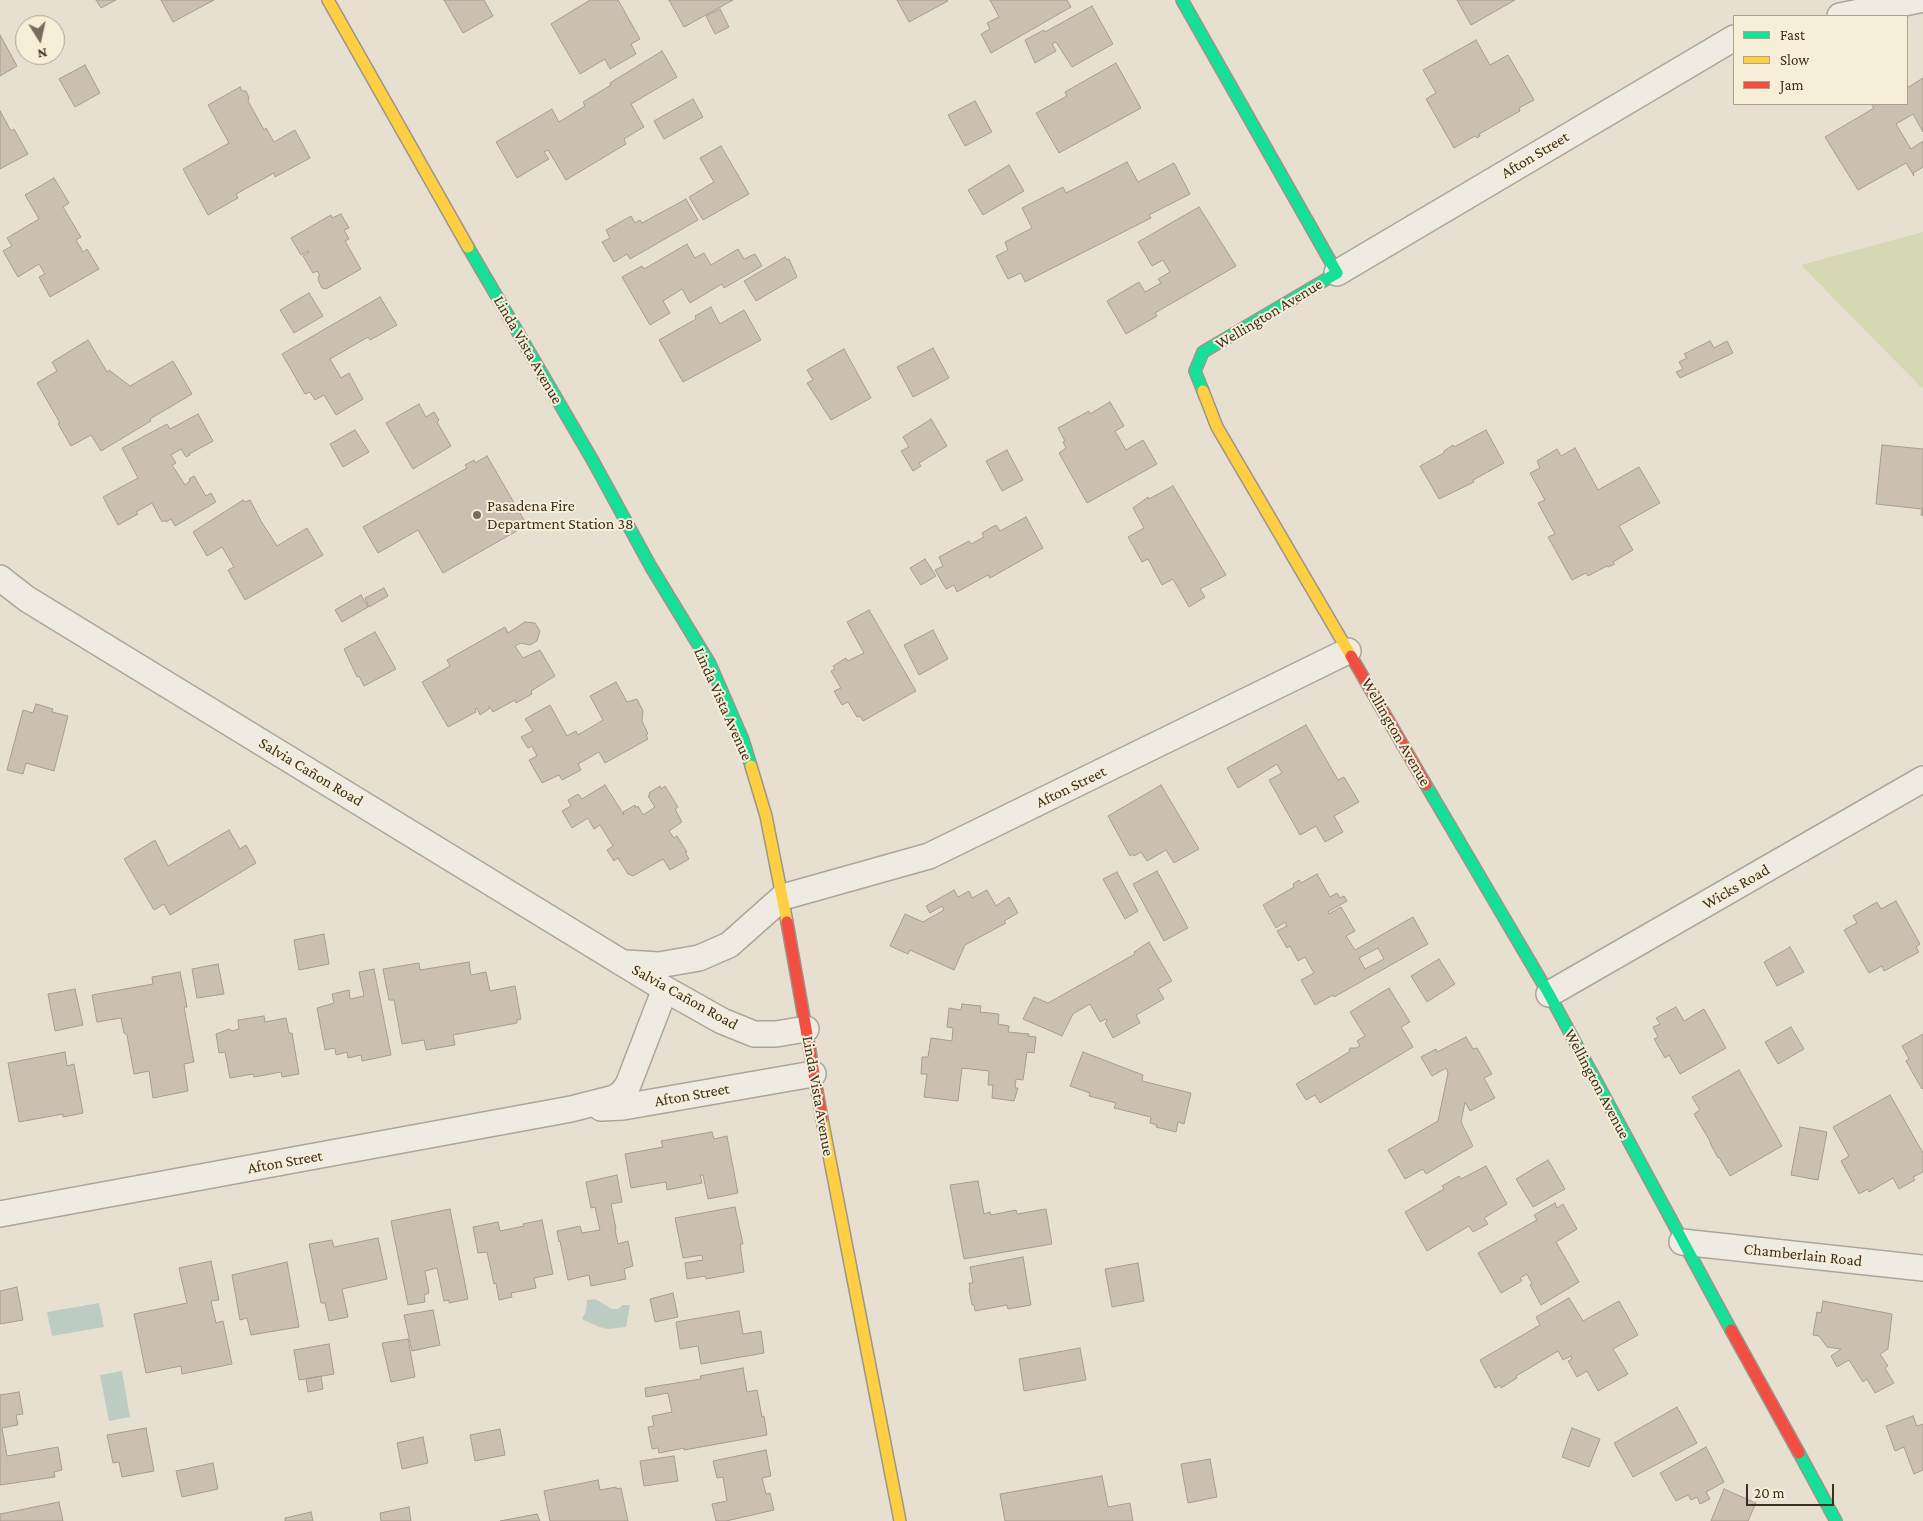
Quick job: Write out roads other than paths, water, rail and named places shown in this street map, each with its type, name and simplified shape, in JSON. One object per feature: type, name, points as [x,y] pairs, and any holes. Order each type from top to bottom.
[{"type":"street","name":"Linda Vista Avenue","points":[[328,0],[518,335],[584,445],[651,567],[710,664],[743,740],[766,816],[784,897],[813,1074],[900,1521]]},
{"type":"street","name":"Wellington Avenue","points":[[1182,0],[1337,273],[1203,352],[1195,371],[1217,427],[1549,994],[1682,1242],[1836,1521]]},
{"type":"street","points":[[1845,15],[1919,0]]},
{"type":"street","name":"Afton Street","points":[[1337,273],[1733,39]]},
{"type":"street","name":"Salvia Cañon Road","points":[[0,578],[35,604],[665,989],[722,1021],[754,1034],[776,1034],[806,1029]]},
{"type":"street","name":"Afton Street","points":[[784,897],[929,856],[1348,651]]},
{"type":"street","name":"Wicks Road","points":[[1549,994],[1923,779]]},
{"type":"street","name":"Salvia Cañon Road","points":[[624,963],[660,965],[699,958],[730,945],[784,897]]},
{"type":"street","name":"Afton Street","points":[[0,1214],[571,1109],[614,1098],[622,1093],[628,1085],[665,989]]},
{"type":"street","name":"Afton Street","points":[[571,1109],[624,1107],[813,1074]]},
{"type":"street","name":"Chamberlain Road","points":[[1682,1242],[1923,1268]]},
{"type":"place","name":"Pasadena Fire Department Station 38","points":[[477,515]]}]
